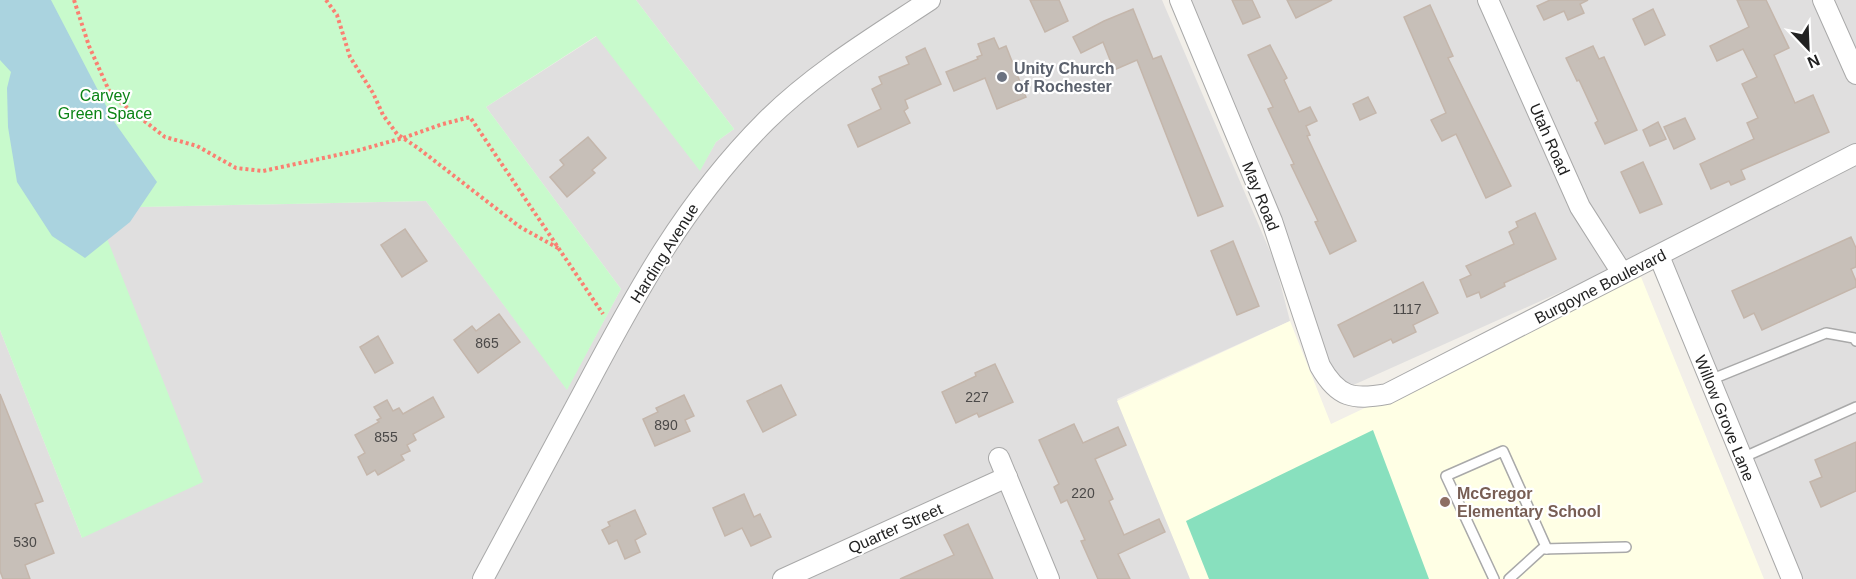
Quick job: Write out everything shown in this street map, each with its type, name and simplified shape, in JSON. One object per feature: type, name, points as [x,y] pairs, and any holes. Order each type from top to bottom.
[{"type":"street","name":"Harding Avenue","points":[[483,579],[616,333],[662,251],[691,208],[727,162],[768,119],[814,80],[930,0]]},
{"type":"street","name":"May Road","points":[[1180,0],[1272,221],[1320,366],[1340,391]]},
{"type":"street","name":"Utah Road","points":[[1488,0],[1580,207],[1622,273]]},
{"type":"street","points":[[1822,0],[1856,74]]},
{"type":"street","name":"Burgoyne Boulevard","points":[[1340,391],[1363,398],[1387,394],[1856,154]]},
{"type":"street","name":"Willow Grove Lane","points":[[1659,256],[1792,579]]},
{"type":"street","points":[[999,458],[1049,579]]},
{"type":"street","name":"Quarter Street","points":[[783,579],[1006,477]]},
{"type":"lane","points":[[1710,380],[1826,333],[1854,338],[1856,341]]},
{"type":"lane","points":[[1742,459],[1856,407]]},
{"type":"lane","points":[[1494,579],[1446,476],[1503,451],[1547,549]]},
{"type":"lane","points":[[1509,579],[1542,549],[1626,547]]},
{"type":"path","points":[[74,0],[111,95],[165,137],[197,146],[236,168],[263,171],[356,151],[470,117],[616,333]]},
{"type":"path","points":[[326,0],[337,15],[350,57],[373,93],[383,115],[397,134],[520,227],[559,248]]},
{"type":"shaded area","points":[[636,0],[1162,0],[1275,263],[1290,321],[1117,399],[1191,579],[0,579],[0,330],[82,538],[95,208],[426,201],[567,389],[621,289],[486,107],[597,36],[700,170],[716,142],[734,129]]},
{"type":"shaded area","points":[[1172,0],[1856,0],[1856,579],[1786,579],[1659,256],[1768,199],[1340,391]]},
{"type":"shaded area","name":"McGregor Elementary School","points":[[1641,277],[1764,579],[1190,579],[1117,401],[1290,321],[1331,424]]},
{"type":"green space","name":"Carvey Green Space","points":[[0,0],[636,0],[734,129],[716,142],[700,171],[596,36],[486,107],[621,289],[567,390],[426,201],[95,208],[203,482],[82,538],[0,330]]},
{"type":"green space","points":[[1373,430],[1429,579],[1209,579],[1186,521]]},
{"type":"water","points":[[0,0],[51,0],[115,123],[157,182],[130,222],[85,258],[52,236],[17,182],[8,127],[7,88],[11,72],[0,60]]},
{"type":"building","points":[[1030,0],[1059,0],[1068,21],[1045,32]]},
{"type":"building","points":[[1232,0],[1252,0],[1260,17],[1243,24]]},
{"type":"building","points":[[1287,0],[1332,0],[1296,18]]},
{"type":"building","points":[[1550,0],[1588,0],[1580,4],[1584,13],[1568,20],[1564,11],[1544,20],[1537,6]]},
{"type":"building","points":[[1737,0],[1766,0],[1789,48],[1774,55],[1795,103],[1813,95],[1829,132],[1741,170],[1745,179],[1731,185],[1729,181],[1711,189],[1700,164],[1754,139],[1747,123],[1758,118],[1742,84],[1757,77],[1743,49],[1717,61],[1710,46],[1749,27]]},
{"type":"building","points":[[1430,5],[1453,56],[1448,58],[1511,186],[1486,198],[1456,134],[1442,141],[1431,120],[1446,113],[1404,17]]},
{"type":"building","points":[[1133,9],[1153,59],[1161,56],[1223,206],[1198,216],[1137,60],[1114,70],[1103,42],[1081,53],[1073,37]]},
{"type":"building","points":[[1653,9],[1665,35],[1645,45],[1633,19]]},
{"type":"building","name":"Unity Church of Rochester","points":[[994,38],[999,49],[1006,46],[1026,97],[997,109],[985,78],[954,91],[946,72],[978,59],[977,57],[982,55],[978,44]]},
{"type":"building","points":[[1270,45],[1287,78],[1284,80],[1299,112],[1310,107],[1317,121],[1306,126],[1310,135],[1307,136],[1356,241],[1330,254],[1315,222],[1318,221],[1291,165],[1294,164],[1268,109],[1273,107],[1248,55]]},
{"type":"building","points":[[1593,46],[1599,59],[1604,57],[1637,130],[1605,144],[1595,123],[1598,121],[1566,58]]},
{"type":"building","points":[[925,48],[941,84],[905,100],[908,108],[904,111],[910,123],[858,147],[848,125],[881,109],[872,89],[882,84],[879,77],[909,64],[906,57]]},
{"type":"building","points":[[1368,97],[1376,113],[1360,120],[1353,104]]},
{"type":"building","points":[[1685,118],[1695,139],[1674,149],[1664,127]]},
{"type":"building","points":[[1658,122],[1666,139],[1650,146],[1643,130]]},
{"type":"building","points":[[588,137],[606,158],[592,170],[595,173],[567,197],[550,177],[564,165],[560,160]]},
{"type":"building","points":[[1643,162],[1662,204],[1640,213],[1621,172]]},
{"type":"building","points":[[1535,213],[1556,259],[1504,283],[1505,286],[1481,298],[1479,292],[1467,297],[1460,280],[1471,275],[1466,266],[1514,244],[1509,232],[1518,227],[1516,222]]},
{"type":"building","points":[[405,229],[427,261],[402,277],[381,245]]},
{"type":"building","points":[[1851,237],[1856,248],[1856,267],[1851,269],[1856,287],[1762,330],[1754,313],[1744,318],[1732,291]]},
{"type":"building","points":[[1233,241],[1259,306],[1237,315],[1211,251]]},
{"type":"building","points":[[1423,282],[1438,313],[1413,325],[1416,332],[1393,343],[1391,339],[1354,357],[1338,325]]},
{"type":"building","points":[[499,314],[520,342],[478,373],[454,340],[472,326],[476,331]]},
{"type":"building","points":[[378,336],[393,363],[375,373],[360,347]]},
{"type":"building","points":[[995,364],[1013,402],[979,417],[977,413],[956,423],[942,392]]},
{"type":"building","points":[[781,385],[796,415],[763,432],[747,401]]},
{"type":"building","points":[[0,394],[43,501],[35,504],[54,553],[25,565],[30,579],[3,579],[0,571]]},
{"type":"building","points":[[684,395],[694,416],[685,420],[690,431],[655,446],[643,419],[658,412],[656,408]]},
{"type":"building","points":[[433,397],[444,417],[413,434],[416,440],[407,445],[410,451],[401,455],[404,460],[378,475],[375,470],[367,475],[358,457],[365,453],[355,435],[379,422],[377,420],[381,418],[374,407],[387,400],[393,411],[399,408],[403,414]]},
{"type":"building","points":[[1074,424],[1083,443],[1118,427],[1126,445],[1095,459],[1113,499],[1109,501],[1124,535],[1159,519],[1165,532],[1118,554],[1130,579],[1098,579],[1081,541],[1085,540],[1067,500],[1061,503],[1054,487],[1059,484],[1039,440]]},
{"type":"building","points":[[1856,442],[1856,491],[1821,507],[1810,482],[1822,477],[1815,460]]},
{"type":"building","points":[[744,494],[754,517],[760,514],[771,537],[751,546],[742,528],[725,536],[713,508]]},
{"type":"building","points":[[635,510],[646,534],[635,540],[640,552],[625,559],[617,540],[609,544],[602,530],[610,526],[608,522]]},
{"type":"building","points":[[968,524],[993,579],[900,579],[954,555],[944,535]]},
{"type":"place","name":"Unity Church of Rochester","points":[[1002,77]]},
{"type":"place","name":"McGregor Elementary School","points":[[1445,502]]}]
